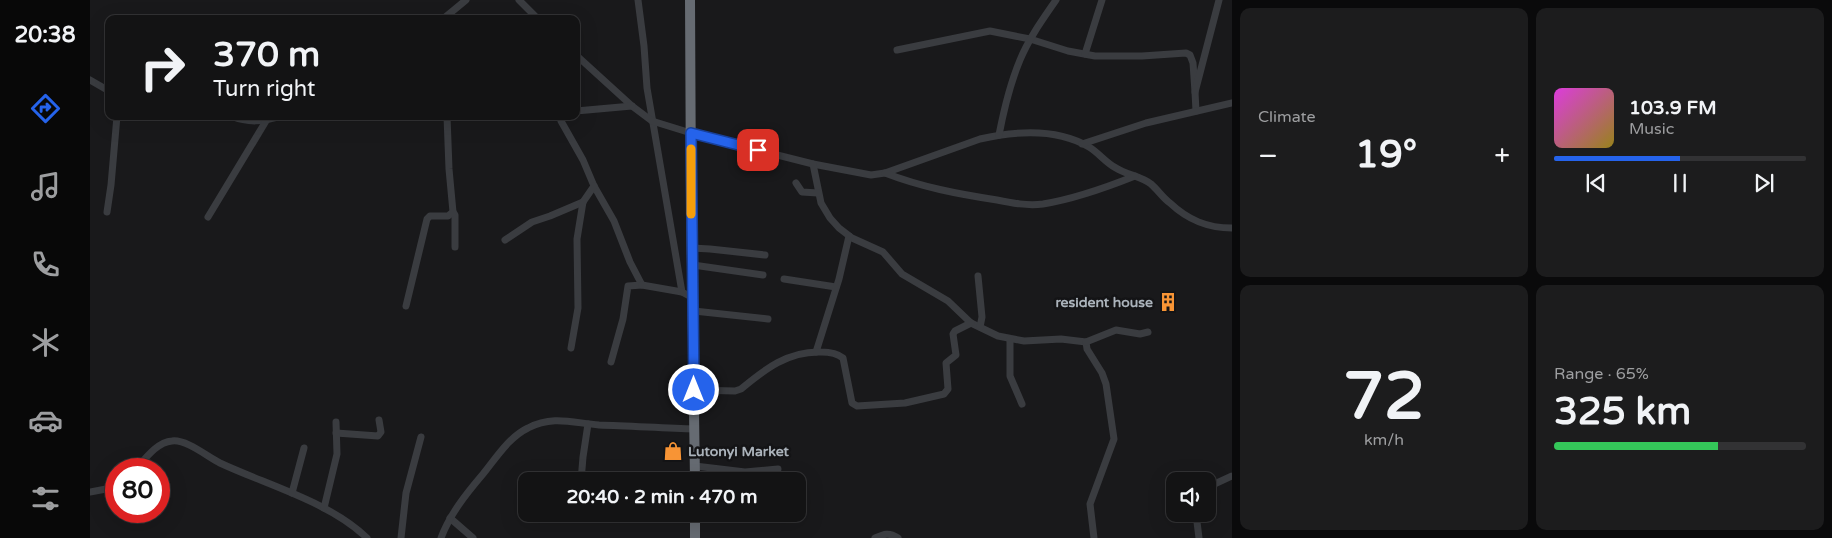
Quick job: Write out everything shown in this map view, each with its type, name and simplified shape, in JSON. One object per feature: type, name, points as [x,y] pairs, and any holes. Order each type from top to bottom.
[{"type":"highway","points":[[690,0],[695,472]]},
{"type":"highway","points":[[695,538],[696,522]]},
{"type":"street","points":[[448,15],[466,0]]},
{"type":"street","points":[[519,0],[534,15]]},
{"type":"street","points":[[638,0],[647,88],[682,292]]},
{"type":"street","points":[[999,135],[1020,59],[1030,39],[1056,0]]},
{"type":"street","points":[[1084,54],[1102,0]]},
{"type":"street","points":[[1195,92],[1219,0]]},
{"type":"street","points":[[897,50],[990,31],[1095,56],[1142,56],[1186,53],[1190,55],[1193,63],[1196,111]]},
{"type":"street","points":[[580,59],[632,106],[652,121],[691,133],[813,164],[872,175],[885,173],[980,139],[999,135],[1030,133],[1059,136],[1082,144],[1101,155],[1115,168],[1150,184],[1170,204],[1191,219],[1213,227],[1232,228]]},
{"type":"street","points":[[90,80],[105,89]]},
{"type":"street","points":[[1082,144],[1146,123],[1232,103]]},
{"type":"street","points":[[580,111],[632,106]]},
{"type":"street","points":[[107,212],[117,120]]},
{"type":"street","points":[[241,120],[269,120]]},
{"type":"street","points":[[447,120],[453,212],[456,215],[455,247]]},
{"type":"street","points":[[561,120],[614,221],[630,262],[642,285]]},
{"type":"street","points":[[208,217],[266,121]]},
{"type":"street","points":[[813,164],[818,193],[830,218],[849,236],[883,252],[902,274],[948,301],[971,323],[998,336],[1024,341],[1061,340],[1086,342],[1116,330],[1140,334],[1148,332]]},
{"type":"street","points":[[885,173],[913,184],[1029,205],[1066,199],[1108,187],[1135,176]]},
{"type":"street","points":[[796,183],[802,192],[818,193]]},
{"type":"street","points":[[571,348],[578,308],[578,239],[583,202],[594,186]]},
{"type":"street","points":[[505,240],[532,222],[583,202]]},
{"type":"street","points":[[406,306],[428,219],[434,215],[448,216],[453,212]]},
{"type":"street","points":[[816,352],[849,236]]},
{"type":"street","points":[[692,248],[765,256]]},
{"type":"street","points":[[693,265],[763,275]]},
{"type":"street","points":[[978,276],[982,317],[980,327]]},
{"type":"street","points":[[784,279],[836,287]]},
{"type":"street","points":[[611,362],[623,319],[628,286],[642,285],[682,292],[693,298]]},
{"type":"street","points":[[694,311],[768,319]]},
{"type":"street","points":[[694,390],[735,391],[776,362],[795,354],[832,353],[843,358],[850,397],[854,404],[860,406],[905,404],[947,392],[945,364],[955,357],[953,334],[955,331],[971,323]]},
{"type":"street","points":[[1010,338],[1010,376],[1022,404]]},
{"type":"street","points":[[1086,342],[1087,349],[1102,373],[1106,384],[1114,439],[1090,504],[1094,538]]},
{"type":"street","points":[[336,433],[378,436],[381,432],[379,420]]},
{"type":"street","points":[[441,538],[450,518],[506,446],[513,438],[528,428],[547,421],[561,420],[588,424],[695,429]]},
{"type":"street","points":[[324,508],[337,454],[336,422]]},
{"type":"street","points":[[581,472],[588,424]]},
{"type":"street","points":[[400,538],[406,493],[421,437]]},
{"type":"street","points":[[147,458],[162,444],[179,441],[220,462],[324,508],[347,521],[367,538]]},
{"type":"street","points":[[292,494],[304,448]]},
{"type":"street","points":[[695,466],[746,472],[778,469]]},
{"type":"street","points":[[1216,483],[1232,476]]},
{"type":"street","points":[[90,492],[105,489]]},
{"type":"street","points":[[450,518],[473,538]]},
{"type":"street","points":[[1197,522],[1199,538]]},
{"type":"street","points":[[875,538],[885,534],[892,534],[898,538]]},
{"type":"slow traffic","points":[[691,149],[691,214]]},
{"type":"place","name":"resident house","points":[[1168,302]]},
{"type":"place","name":"Lutonyi Market","points":[[673,451]]},
{"type":"route","points":[[694,390],[691,133],[758,150]]}]
